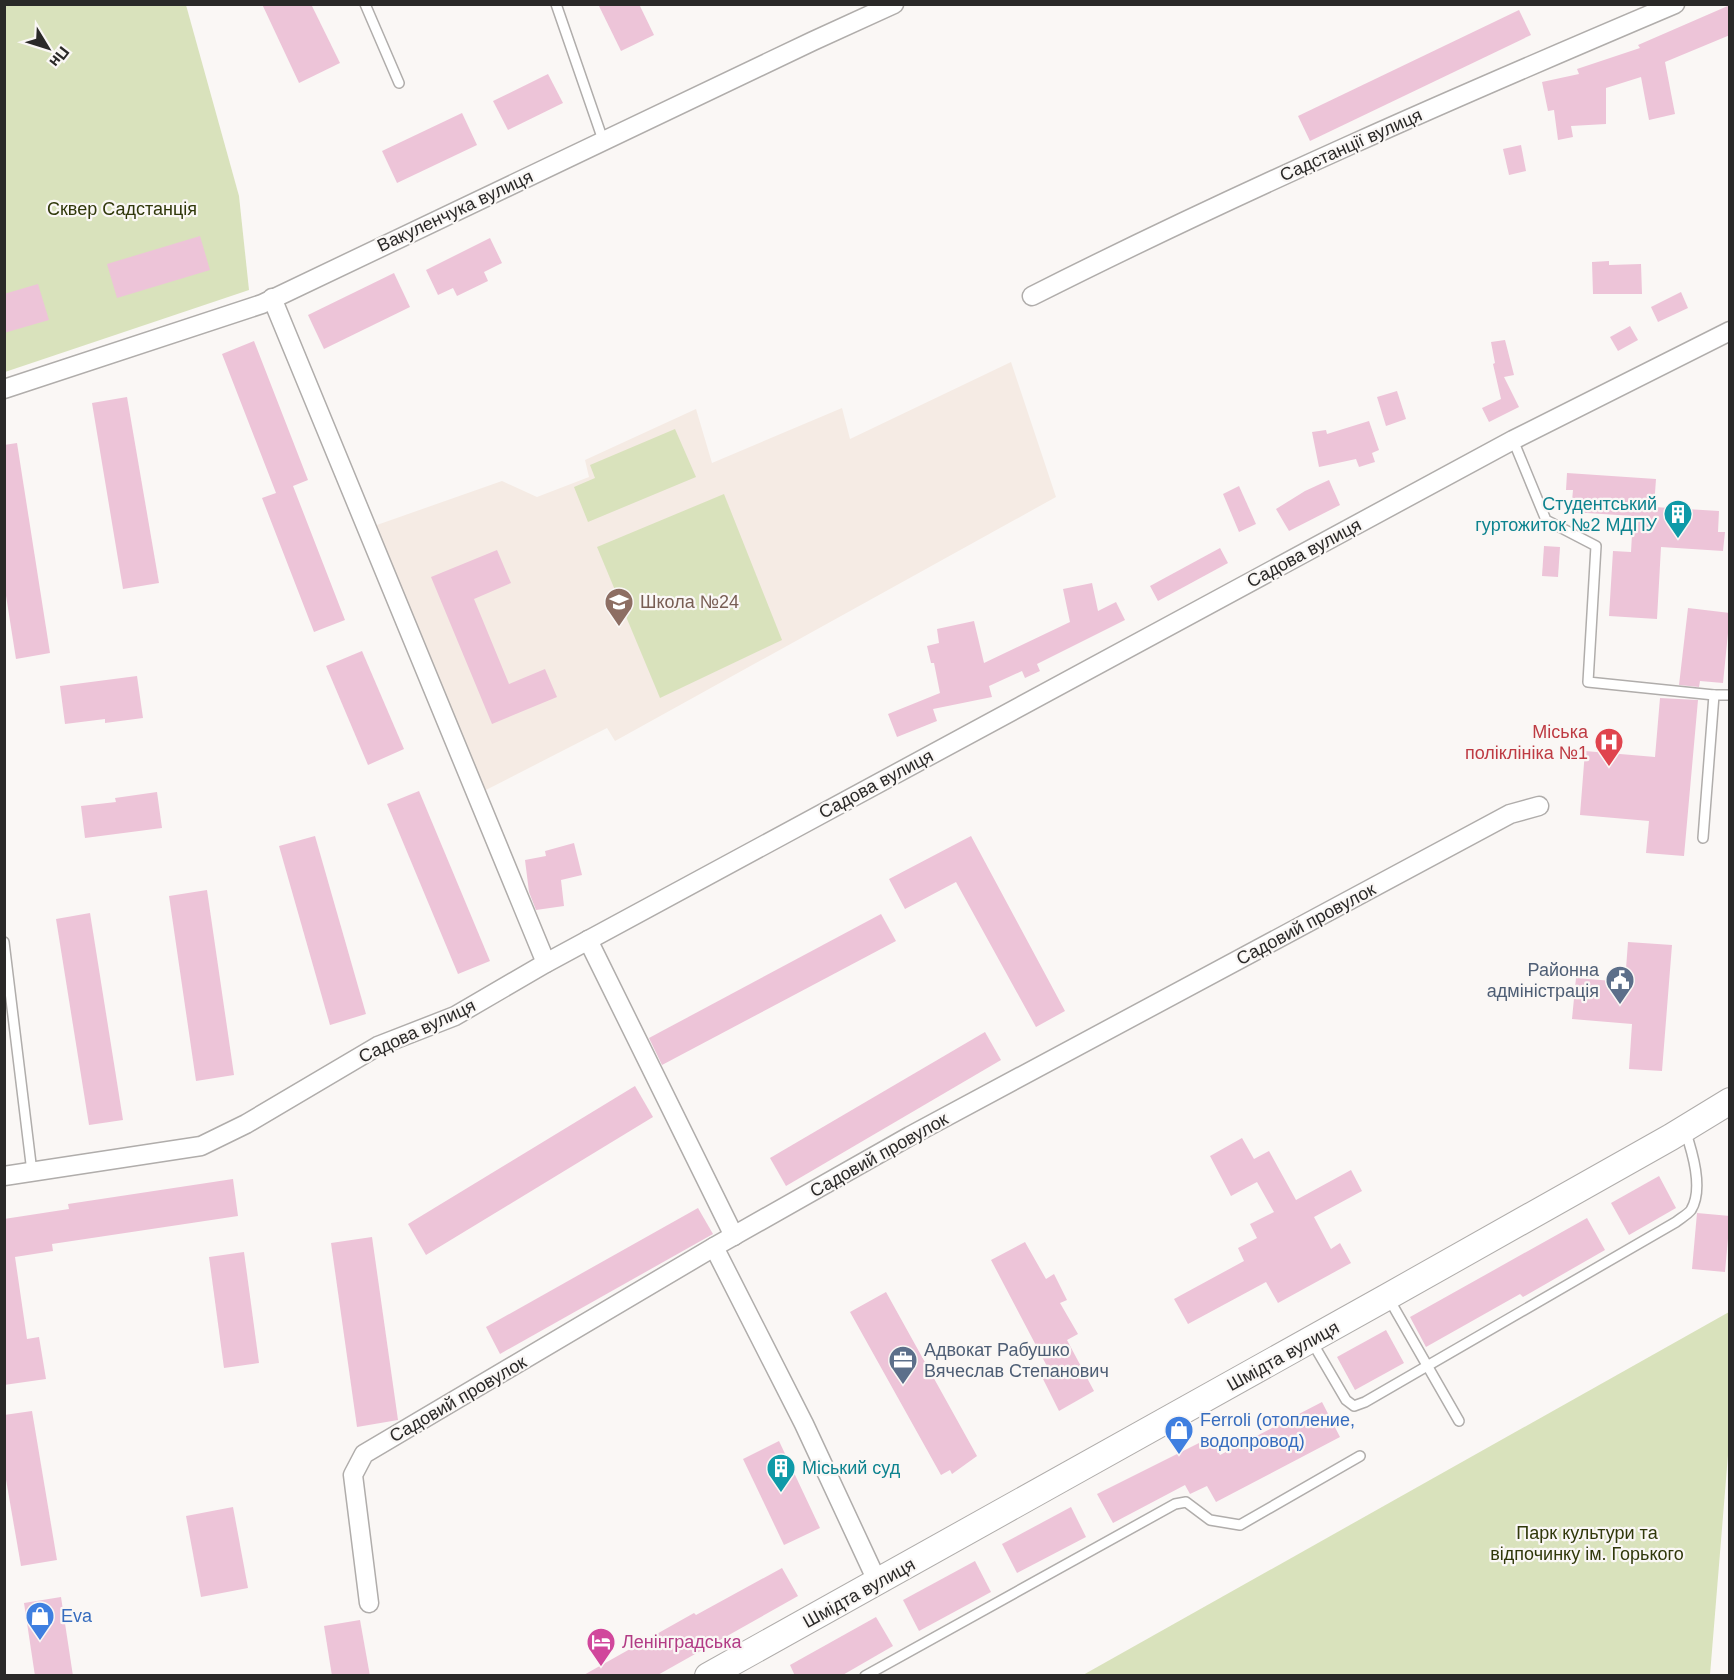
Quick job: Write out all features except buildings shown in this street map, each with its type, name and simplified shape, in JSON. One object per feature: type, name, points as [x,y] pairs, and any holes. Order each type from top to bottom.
[{"type":"street","name":"Вакуленчука вулиця","points":[[4,389],[272,298],[894,4]]},
{"type":"street","name":"Садстанції вулиця","points":[[1032,296],[1183,220],[1308,163],[1675,4]]},
{"type":"street","points":[[272,298],[546,963]]},
{"type":"street","name":"Садова вулиця","points":[[4,1176],[201,1146],[246,1124],[378,1046],[454,1016],[588,940],[1513,440],[1730,331]]},
{"type":"street","name":"Садовий провулок","points":[[369,1602],[353,1475],[364,1454],[714,1247],[910,1136],[1500,820],[1539,806]]},
{"type":"street","points":[[588,940],[734,1236]]},
{"type":"street","name":"Шмідта вулиця","points":[[708,1676],[1388,1297],[1730,1101]]},
{"type":"street","points":[[714,1247],[804,1425],[878,1583]]},
{"type":"lane","points":[[365,4],[399,83]]},
{"type":"lane","points":[[556,4],[603,140]]},
{"type":"lane","points":[[1513,440],[1546,520],[1596,546],[1588,682],[1730,695]]},
{"type":"lane","points":[[1703,837],[1714,695]]},
{"type":"lane","points":[[4,942],[32,1172]]},
{"type":"lane","points":[[1311,1340],[1346,1400],[1354,1406],[1365,1402],[1676,1222],[1690,1211],[1696,1198],[1696,1164],[1684,1129]]},
{"type":"lane","points":[[1388,1297],[1459,1421]]},
{"type":"lane","points":[[865,1676],[1175,1504],[1186,1502],[1210,1520],[1240,1525],[1360,1456]]},
{"type":"shaded area","name":"Школа №24","points":[[1011,362],[1056,497],[615,741],[607,728],[484,791],[374,526],[502,481],[537,497],[589,477],[585,460],[696,409],[712,463],[842,408],[850,439]]},
{"type":"green space","name":"Сквер Садстанція","points":[[4,5],[186,5],[239,196],[249,290],[5,372]]},
{"type":"green space","points":[[675,429],[696,477],[588,522],[574,487],[595,478],[590,465]]},
{"type":"green space","points":[[724,494],[782,640],[660,698],[597,547]]},
{"type":"green space","name":"Парк культури та відпочинку ім. Горького","points":[[1729,1312],[1729,1443],[1710,1675],[1083,1675]]},
{"type":"place","name":"Студентський гуртожиток №2 МДПУ","points":[[1678,540]]},
{"type":"place","name":"Школа №24","points":[[619,628]]},
{"type":"place","name":"Міська поліклініка №1","points":[[1609,768]]},
{"type":"place","name":"Районна адміністрація","points":[[1620,1006]]},
{"type":"place","name":"Адвокат Рабушко Вячеслав Степанович","points":[[903,1386]]},
{"type":"place","name":"Ferroli (отопление, водопровод)","points":[[1179,1456]]},
{"type":"place","name":"Міський суд","points":[[781,1494]]},
{"type":"place","name":"Eva","points":[[40,1642]]},
{"type":"place","name":"Ленінградська","points":[[601,1668]]}]
